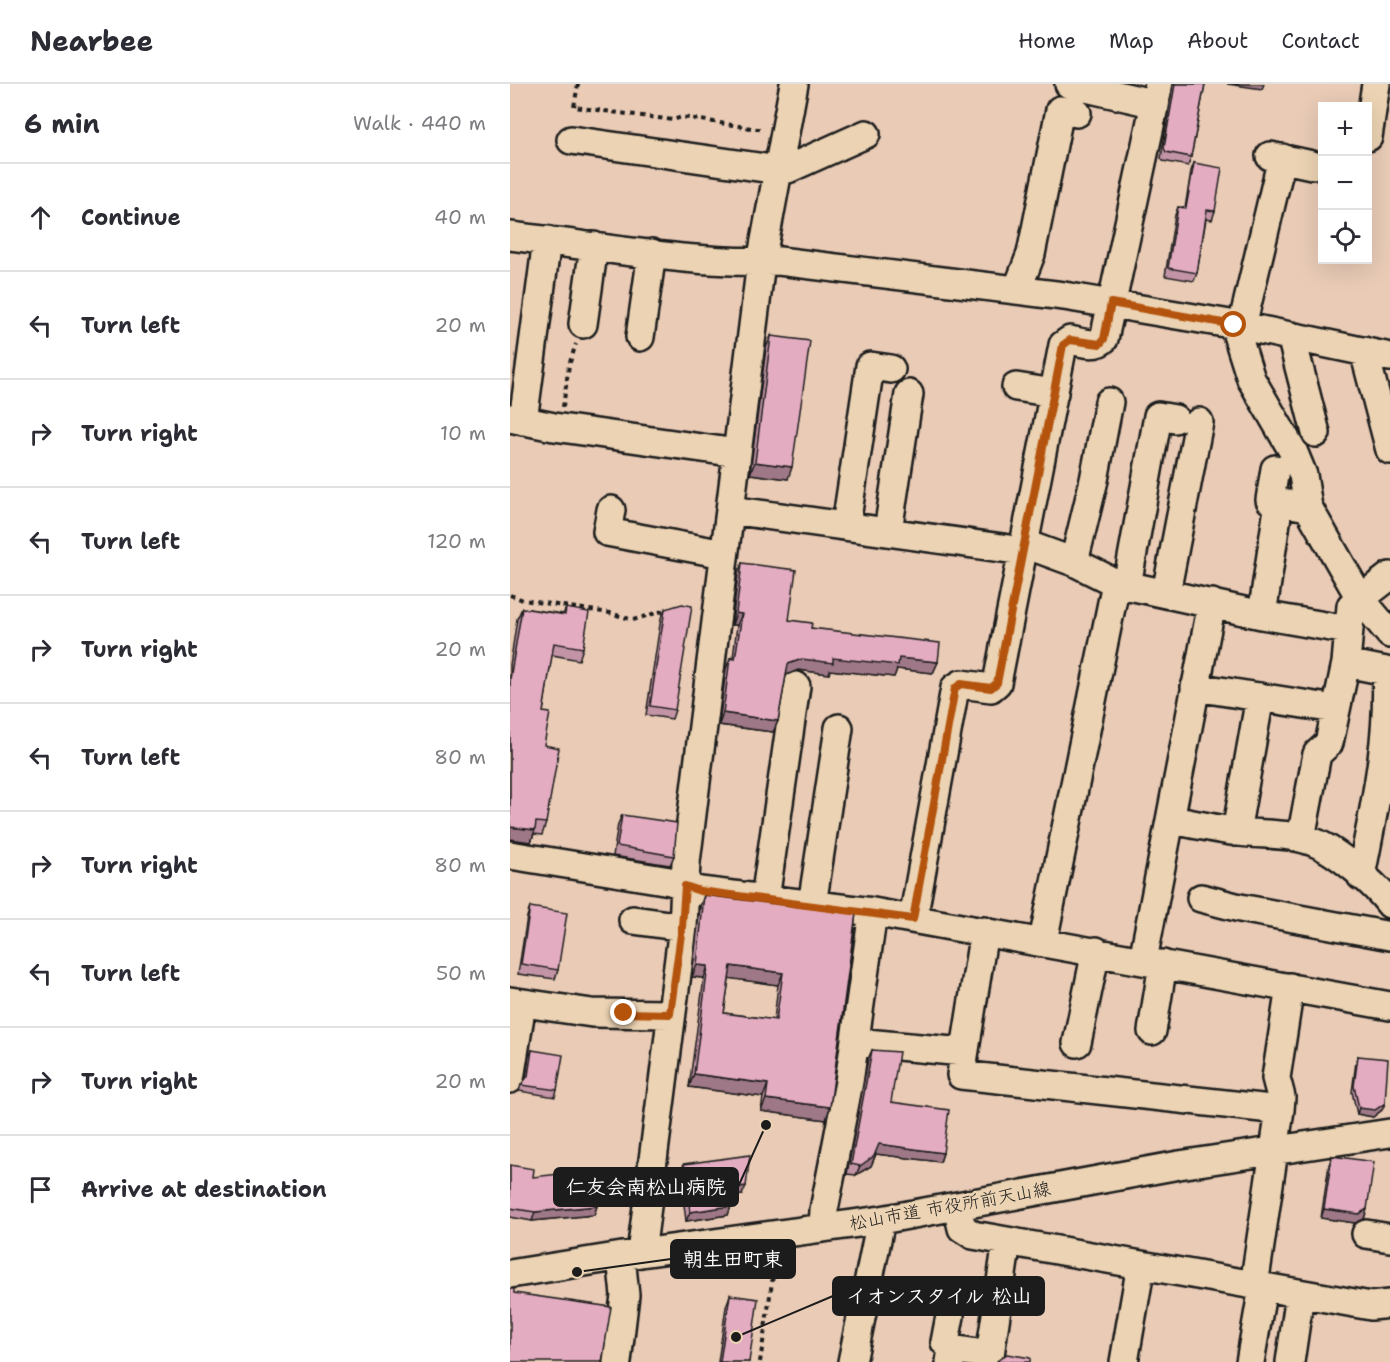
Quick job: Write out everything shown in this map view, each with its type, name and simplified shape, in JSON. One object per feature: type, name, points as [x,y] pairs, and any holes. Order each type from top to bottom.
[{"type":"street","points":[[616,1362],[682,927],[724,554],[761,262],[794,84]]},
{"type":"street","points":[[913,919],[955,688],[961,684],[991,688],[997,683],[1063,345],[1070,340],[1100,344],[1104,339],[1157,94],[1069,84]]},
{"type":"street","points":[[1372,110],[1376,84]]},
{"type":"street","points":[[1017,290],[1031,254],[1060,110],[1077,113]]},
{"type":"street","points":[[571,140],[779,170],[788,169],[866,134]]},
{"type":"street","points":[[1312,165],[1276,157],[1238,325],[1251,378],[1294,453],[1303,475],[1308,507],[1360,598],[1390,634]]},
{"type":"street","points":[[510,236],[652,253],[761,262],[779,261],[1017,290],[1111,303],[1238,325],[1390,357]]},
{"type":"street","points":[[547,240],[516,419],[560,428],[737,453]]},
{"type":"street","points":[[583,324],[594,246]]},
{"type":"street","points":[[640,337],[652,253]]},
{"type":"street","points":[[1291,336],[1316,433]]},
{"type":"street","points":[[1364,351],[1390,450]]},
{"type":"street","points":[[846,525],[870,366],[891,369]]},
{"type":"street","points":[[1016,387],[1054,393]]},
{"type":"street","points":[[888,531],[909,394]]},
{"type":"street","points":[[1074,562],[1094,480],[1114,414]]},
{"type":"street","points":[[1042,941],[1158,416],[1187,420],[1166,593]]},
{"type":"street","points":[[1262,615],[1275,468]]},
{"type":"street","points":[[1271,500],[1308,507]]},
{"type":"street","points":[[610,510],[607,532],[724,554]]},
{"type":"street","points":[[730,510],[1024,548],[1074,562],[1121,584],[1262,615],[1348,630]]},
{"type":"street","points":[[1301,838],[1317,754],[1329,743],[1346,663],[1352,606],[1390,576]]},
{"type":"street","points":[[1152,1031],[1153,962],[1171,820],[1212,603]]},
{"type":"street","points":[[1346,663],[1386,671],[1388,702],[1383,763],[1361,876]]},
{"type":"street","points":[[765,899],[796,686]]},
{"type":"street","points":[[1195,687],[1335,710]]},
{"type":"street","points":[[1236,832],[1260,697]]},
{"type":"street","points":[[812,905],[838,728]]},
{"type":"street","points":[[1171,820],[1236,832],[1301,838],[1329,849],[1390,904]]},
{"type":"street","points":[[510,855],[649,877],[700,891],[873,912],[984,931],[1390,1006]]},
{"type":"street","points":[[1201,898],[1240,908],[1390,936]]},
{"type":"street","points":[[823,1228],[824,1210],[855,1042],[873,912]]},
{"type":"street","points":[[633,920],[682,927]]},
{"type":"street","points":[[984,931],[961,1075],[1280,1110]]},
{"type":"street","points":[[1077,1043],[1096,951]]},
{"type":"street","points":[[1250,1362],[1273,1150],[1280,1110],[1281,1097],[1276,1078],[1290,987]]},
{"type":"street","points":[[510,1079],[516,1002],[592,1013],[670,1014]]},
{"type":"street","points":[[855,1042],[963,1052]]},
{"type":"street","name":"松山市道 市役所前天山線","points":[[510,1274],[881,1220],[1179,1165],[1390,1133]]},
{"type":"street","points":[[957,1207],[962,1228],[973,1235],[1371,1306],[1390,1304]]},
{"type":"street","points":[[852,1362],[881,1220]]},
{"type":"street","points":[[950,1316],[945,1342],[951,1356],[990,1355],[1007,1241]]},
{"type":"street","points":[[1124,1362],[1141,1265]]},
{"type":"street","points":[[1290,1362],[1300,1294]]},
{"type":"path","points":[[578,84],[574,107],[674,120],[682,117],[785,134]]},
{"type":"path","points":[[560,428],[569,365],[583,324]]},
{"type":"path","points":[[510,595],[523,600],[609,613],[633,620],[669,609]]},
{"type":"path","points":[[760,1362],[779,1234]]},
{"type":"building","points":[[1175,84],[1205,84],[1191,157],[1166,152],[1164,148]]},
{"type":"building","points":[[1194,163],[1222,168],[1215,211],[1207,210],[1197,273],[1168,268],[1178,207],[1186,208]]},
{"type":"building","points":[[771,336],[810,341],[792,467],[755,462]]},
{"type":"building","points":[[742,563],[796,570],[789,620],[812,623],[811,628],[940,643],[938,662],[899,658],[898,665],[833,658],[833,663],[802,659],[788,664],[778,721],[723,713],[730,658],[735,659],[742,614],[736,613]]},
{"type":"building","points":[[682,604],[692,606],[675,710],[650,706],[665,609]]},
{"type":"building","points":[[522,608],[565,615],[566,608],[589,612],[583,648],[554,643],[543,712],[550,713],[544,745],[559,748],[546,823],[536,822],[535,830],[510,827],[510,679]]},
{"type":"building","points":[[622,815],[677,823],[674,856],[617,846]]},
{"type":"building","points":[[704,895],[856,913],[830,1107],[766,1099],[768,1084],[694,1074],[708,966],[697,965]],"holes":[[[731,966],[783,973],[776,1020],[724,1013]]]},
{"type":"building","points":[[530,907],[567,913],[558,970],[521,964]]},
{"type":"building","points":[[532,1050],[563,1055],[557,1090],[521,1085],[528,1076]]},
{"type":"building","points":[[872,1050],[899,1052],[891,1102],[949,1110],[943,1153],[879,1144],[874,1156],[860,1166],[851,1164]]},
{"type":"building","points":[[1358,1056],[1388,1059],[1385,1103],[1375,1110],[1359,1108],[1354,1086]]},
{"type":"building","points":[[750,1155],[746,1186],[729,1188],[731,1206],[690,1212],[684,1164]]},
{"type":"building","points":[[1332,1156],[1374,1162],[1367,1209],[1359,1214],[1324,1209]]},
{"type":"building","points":[[510,1165],[534,1169],[533,1177],[560,1174],[595,1180],[597,1206],[535,1212],[510,1208]]},
{"type":"building","points":[[510,1289],[514,1289],[514,1293],[611,1307],[602,1362],[510,1362]]},
{"type":"building","points":[[730,1295],[758,1299],[749,1362],[720,1362]]},
{"type":"building","points":[[1007,1354],[1030,1358],[1030,1362],[997,1362]]},
{"type":"place","name":"仁友会南松山病院","points":[[766,1125]]},
{"type":"place","name":"朝生田町東","points":[[577,1272]]},
{"type":"place","name":"イオンスタイル 松山","points":[[736,1337]]},
{"type":"route","points":[[624,1013],[670,1014],[684,913],[685,886],[700,891],[913,919],[955,688],[961,684],[991,688],[997,683],[1063,345],[1070,340],[1100,344],[1104,339],[1111,303],[1234,325]]}]
